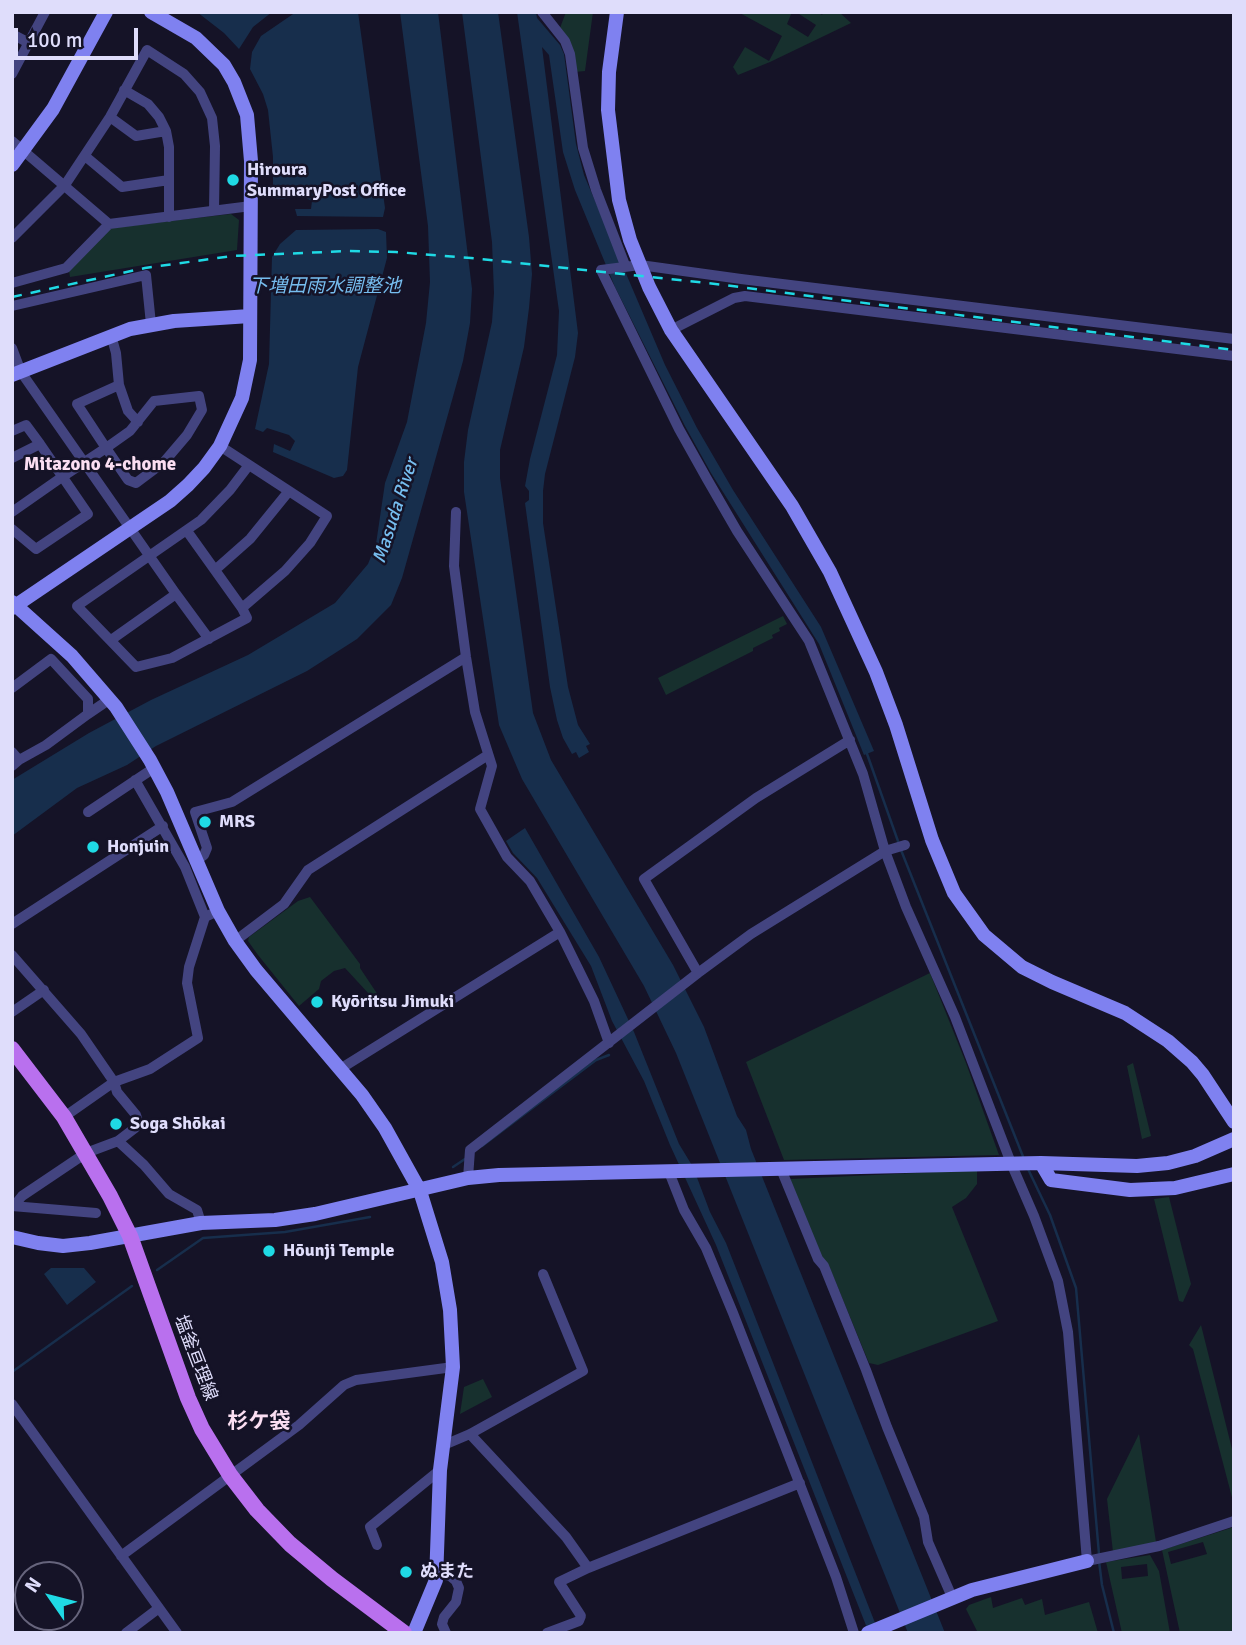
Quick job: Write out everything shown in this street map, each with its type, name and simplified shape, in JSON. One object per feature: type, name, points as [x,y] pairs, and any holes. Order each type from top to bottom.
[{"type":"main road","name":"塩釜亘理線","points":[[12,1049],[64,1117],[130,1236],[188,1398],[202,1429],[230,1475],[257,1510],[290,1545],[404,1633]]},
{"type":"street","points":[[12,74],[46,12]]},
{"type":"street","points":[[12,165],[53,109],[106,12]]},
{"type":"street","points":[[64,1117],[114,1082],[150,1069],[198,1038],[187,983],[189,967],[212,914],[196,861],[152,764],[113,703],[72,656],[13,605],[179,493],[204,468],[220,446],[243,398],[250,360],[251,206],[250,135],[247,115],[224,65],[196,38],[151,12]]},
{"type":"street","points":[[542,12],[565,41],[570,54],[583,148],[596,190],[630,265],[649,287],[671,330],[792,506],[830,572],[876,672],[942,868],[963,908],[984,935],[1023,967],[1125,1013],[1168,1041],[1203,1075],[1234,1122]]},
{"type":"street","points":[[617,12],[609,72],[608,110],[630,265]]},
{"type":"street","points":[[12,34],[29,43]]},
{"type":"street","points":[[12,238],[65,185],[110,117],[147,50],[184,74],[200,92],[212,118],[215,210]]},
{"type":"street","points":[[124,90],[148,104],[166,131],[169,147],[169,217]]},
{"type":"street","points":[[110,117],[136,136],[166,131]]},
{"type":"street","points":[[12,141],[109,224]]},
{"type":"street","points":[[85,156],[122,187],[169,180]]},
{"type":"street","points":[[12,283],[66,268],[109,224],[251,206]]},
{"type":"street","points":[[1089,1560],[1068,1332],[1060,1292],[1034,1216],[955,1017],[906,907],[863,774],[809,641],[737,531],[679,429],[601,270],[630,265],[1234,340]]},
{"type":"street","points":[[12,306],[146,275],[151,324]]},
{"type":"street","points":[[671,330],[734,298],[745,296],[1234,356]]},
{"type":"street","points":[[17,373],[111,335],[151,324],[250,316]]},
{"type":"street","points":[[111,335],[119,385],[128,411],[138,422]]},
{"type":"street","points":[[12,348],[17,373],[85,462],[209,639]]},
{"type":"street","points":[[12,513],[62,477],[106,448],[130,431],[154,401],[200,396],[202,410],[187,435],[164,462],[136,483],[128,480],[106,448],[78,404],[119,385]]},
{"type":"street","points":[[12,431],[26,425],[88,514],[36,549],[12,529]]},
{"type":"street","points":[[12,458],[40,444]]},
{"type":"street","points":[[220,446],[327,516],[310,542],[285,570],[242,608]]},
{"type":"street","points":[[187,531],[247,618],[172,658],[136,667],[77,606],[187,531],[217,505],[249,465]]},
{"type":"street","points":[[215,570],[250,539],[289,491]]},
{"type":"street","points":[[456,512],[454,566],[466,657],[475,712],[492,766],[480,809],[507,857],[530,881],[560,932],[594,1001],[610,1041]]},
{"type":"street","points":[[111,640],[176,594]]},
{"type":"street","points":[[196,861],[204,856],[207,848],[195,812],[232,802],[466,657]]},
{"type":"street","points":[[12,688],[51,659],[88,699],[89,714]]},
{"type":"street","points":[[15,759],[46,745],[89,714],[113,703]]},
{"type":"street","points":[[698,972],[643,879],[756,798],[850,740]]},
{"type":"street","points":[[235,941],[284,904],[308,870],[488,755]]},
{"type":"street","points":[[88,812],[135,780],[152,764]]},
{"type":"street","points":[[135,780],[212,914],[385,1128],[420,1191],[442,1262],[450,1310],[453,1367],[440,1470],[436,1580],[414,1633]]},
{"type":"street","points":[[12,923],[163,826]]},
{"type":"street","points":[[468,1178],[470,1150],[698,972],[751,934],[887,850],[905,845]]},
{"type":"street","points":[[340,1069],[560,932]]},
{"type":"street","points":[[12,955],[82,1034],[138,1121],[135,1128],[118,1141],[86,1153],[22,1196],[13,1206]]},
{"type":"street","points":[[12,1012],[44,990]]},
{"type":"street","points":[[12,1237],[38,1244],[63,1246],[201,1223],[275,1220],[420,1191],[468,1178],[499,1175],[1013,1163],[1137,1166],[1168,1163],[1195,1156],[1234,1139]]},
{"type":"street","points":[[118,1141],[169,1194],[197,1210],[201,1223]]},
{"type":"street","points":[[1037,1163],[1051,1180],[1130,1190],[1175,1188],[1234,1174]]},
{"type":"street","points":[[774,1169],[818,1259],[824,1266],[866,1370],[924,1517],[928,1542],[946,1599]]},
{"type":"street","points":[[671,1172],[684,1210],[706,1248],[800,1483],[854,1633]]},
{"type":"street","points":[[13,1206],[96,1213]]},
{"type":"street","points":[[444,1445],[470,1434],[583,1371],[543,1274]]},
{"type":"street","points":[[121,1556],[299,1425],[344,1385],[356,1380],[453,1367]]},
{"type":"street","points":[[12,1404],[177,1633]]},
{"type":"street","points":[[470,1434],[566,1537],[588,1567]]},
{"type":"street","points":[[377,1545],[370,1527],[440,1470]]},
{"type":"street","points":[[547,1633],[579,1621],[582,1616],[559,1582],[588,1567],[800,1483]]},
{"type":"street","points":[[868,1633],[946,1599],[1089,1560],[1159,1546],[1234,1521]]},
{"type":"street","points":[[436,1573],[450,1576],[459,1588],[456,1602],[444,1617],[442,1624],[446,1633]]},
{"type":"street","points":[[126,1633],[159,1608]]},
{"type":"green space","points":[[566,12],[593,12],[585,71],[575,72],[560,28]]},
{"type":"green space","points":[[738,12],[792,12],[787,24],[808,37],[816,25],[796,12],[818,12],[822,15],[824,12],[839,12],[851,23],[770,62],[738,75],[733,67],[745,47],[769,61],[782,36]]},
{"type":"green space","points":[[231,214],[239,220],[237,250],[70,277],[69,271],[111,228]]},
{"type":"green space","points":[[783,616],[787,624],[772,635],[773,638],[666,695],[658,678]]},
{"type":"green space","points":[[310,897],[360,964],[386,1007],[381,1007],[345,968],[334,971],[321,981],[319,989],[299,1006],[248,941],[249,937],[298,901]]},
{"type":"green space","points":[[930,973],[999,1155],[784,1160],[746,1062]]},
{"type":"green space","points":[[1133,1063],[1151,1136],[1142,1139],[1127,1066]]},
{"type":"green space","points":[[977,1170],[977,1184],[966,1198],[952,1207],[998,1321],[878,1365],[869,1363],[829,1266],[823,1261],[791,1179]]},
{"type":"green space","points":[[1169,1197],[1191,1284],[1183,1302],[1179,1301],[1154,1199]]},
{"type":"green space","points":[[1201,1325],[1234,1457],[1234,1505],[1193,1349],[1189,1345]]},
{"type":"green space","points":[[483,1379],[492,1397],[460,1414],[464,1387]]},
{"type":"green space","points":[[1139,1434],[1156,1542],[1113,1552],[1107,1499]]},
{"type":"green space","points":[[1234,1527],[1234,1633],[1180,1633],[1162,1550]],"holes":[[[1203,1542],[1207,1554],[1171,1564],[1168,1552]]]},
{"type":"green space","points":[[1150,1555],[1159,1571],[1170,1633],[1122,1633],[1106,1562]],"holes":[[[1147,1564],[1148,1576],[1122,1579],[1121,1567]]]},
{"type":"green space","points":[[991,1597],[993,1608],[1022,1598],[1025,1605],[1042,1599],[1045,1615],[1089,1602],[1098,1633],[978,1633],[966,1609],[969,1605]]},
{"type":"water","points":[[197,12],[272,12],[253,27],[239,49]]},
{"type":"water","points":[[296,12],[358,12],[385,208],[383,217],[297,216],[295,209],[311,209],[312,201],[298,194],[284,199],[273,198],[273,157],[268,110],[250,69],[252,52],[261,36]]},
{"type":"water","name":"Masuda River","points":[[400,12],[438,12],[472,289],[470,323],[463,361],[402,578],[391,605],[357,639],[307,671],[156,746],[127,765],[77,788],[12,836],[12,780],[89,733],[151,700],[248,655],[335,603],[368,564],[376,544],[385,483],[407,422],[426,323],[430,282],[428,226]]},
{"type":"water","points":[[462,12],[498,12],[529,237],[532,274],[529,308],[524,347],[500,450],[500,478],[533,713],[551,760],[673,965],[704,1027],[737,1116],[746,1130],[751,1149],[945,1633],[908,1633],[676,1053],[644,986],[522,779],[499,725],[464,492],[468,430],[492,322],[494,293],[492,242]]},
{"type":"water","points":[[517,12],[536,12],[537,18],[560,45],[564,54],[576,144],[584,175],[665,365],[733,490],[821,627],[874,751],[864,755],[819,644],[711,473],[615,287],[575,190],[563,152],[549,55],[542,47],[578,333],[575,357],[545,474],[543,523],[568,687],[578,725],[590,744],[586,746],[589,752],[579,758],[576,752],[572,754],[563,738],[550,687],[525,503],[529,500],[529,491],[525,486],[530,459],[557,355],[559,311]]},
{"type":"water","name":"下増田雨水調整池","points":[[378,229],[386,232],[387,258],[358,367],[347,470],[343,476],[334,478],[273,452],[274,444],[290,451],[295,441],[289,435],[267,428],[263,432],[255,429],[269,364],[272,257],[280,244],[296,230]]},
{"type":"water","points":[[525,828],[599,957],[634,1032],[679,1144],[693,1167],[710,1212],[726,1243],[879,1633],[869,1633],[716,1245],[644,1081],[612,1021],[591,966],[537,878],[513,853],[506,841]]},
{"type":"water","points":[[51,1268],[84,1268],[96,1282],[67,1305],[44,1274]]},
{"type":"waterway","points":[[866,751],[899,844]]},
{"type":"waterway","points":[[901,850],[1024,1159]]},
{"type":"waterway","points":[[482,1146],[596,1060],[609,1055]]},
{"type":"waterway","points":[[453,1167],[465,1159]]},
{"type":"waterway","points":[[1028,1169],[1050,1215],[1076,1288],[1099,1554]]},
{"type":"waterway","points":[[157,1270],[203,1238],[285,1232],[370,1217]]},
{"type":"waterway","points":[[12,1372],[132,1286]]},
{"type":"waterway","points":[[1099,1561],[1114,1633]]},
{"type":"railway","points":[[12,297],[145,268],[232,256],[349,251],[396,252],[708,283],[1234,350]]},
{"type":"place","name":"Hiroura SummaryPost Office","points":[[233,180]]},
{"type":"place","name":"MRS","points":[[205,822]]},
{"type":"place","name":"Honjuin","points":[[93,847]]},
{"type":"place","name":"Kyōritsu Jimuki","points":[[317,1002]]},
{"type":"place","name":"Soga Shōkai","points":[[116,1124]]},
{"type":"place","name":"Hōunji Temple","points":[[269,1251]]},
{"type":"place","name":"ぬまた","points":[[406,1572]]},
{"type":"district","name":"Mitazono 4-chome","points":[[100,465]]},
{"type":"district","name":"杉ケ袋","points":[[259,1422]]}]
